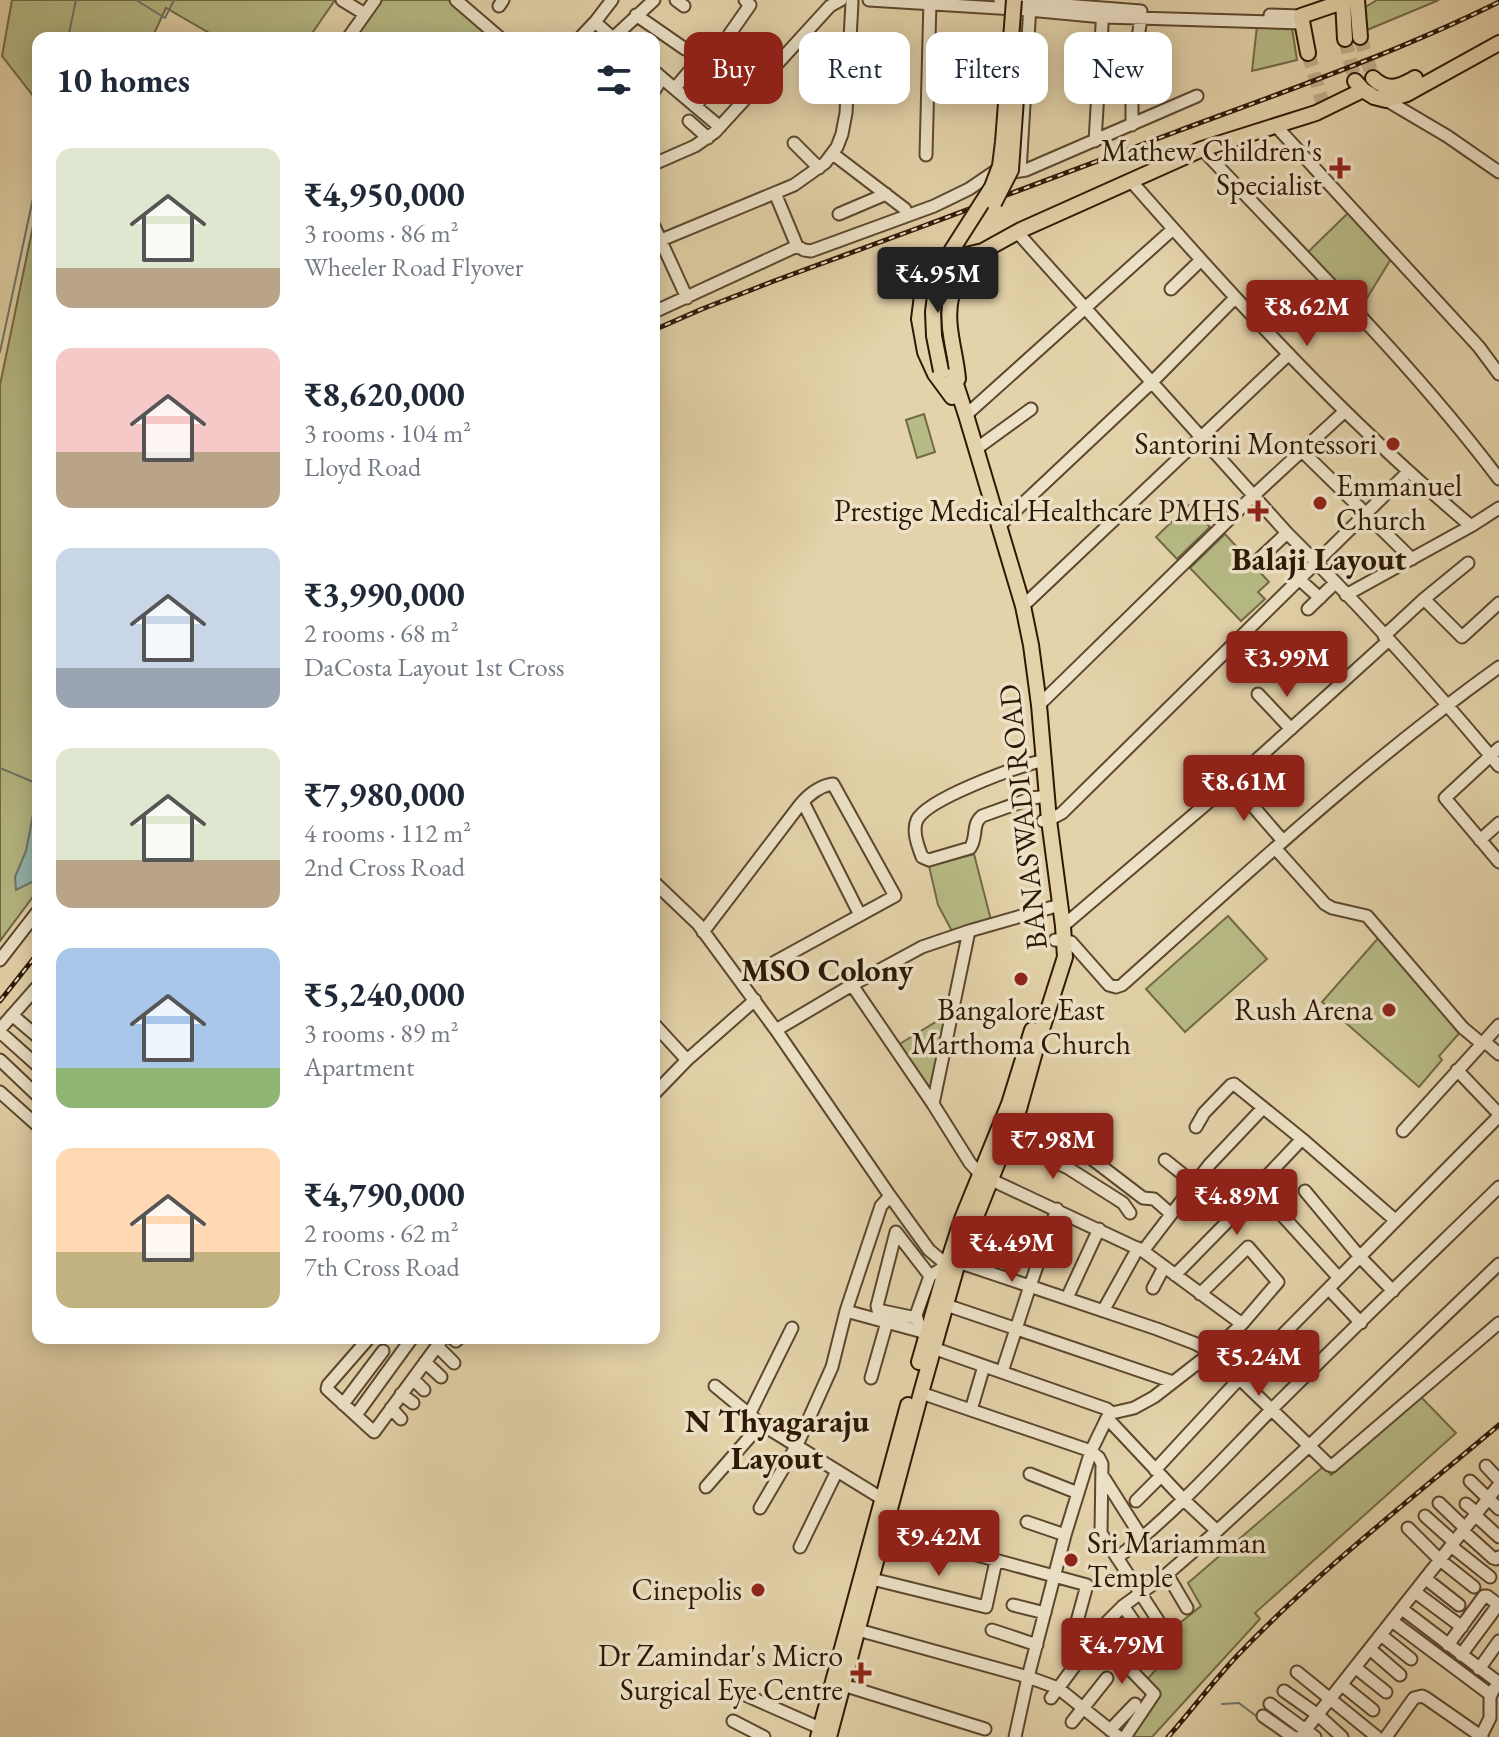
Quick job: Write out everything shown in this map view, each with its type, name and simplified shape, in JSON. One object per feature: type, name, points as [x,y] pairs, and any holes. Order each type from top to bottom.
[{"type":"main road","points":[[956,396],[946,370],[942,312],[945,289],[956,260],[1001,192],[1011,170],[1017,2]]},
{"type":"main road","points":[[1308,53],[1302,20],[1351,2],[1352,38]]},
{"type":"main road","points":[[1377,81],[1390,87],[1401,86],[1499,34]]},
{"type":"main road","points":[[956,396],[935,374],[925,352],[919,319],[923,287],[936,262],[983,251],[1017,232],[1202,149],[1325,105],[1359,86],[1374,97],[1386,100],[1407,94],[1499,43]]},
{"type":"main road","points":[[956,396],[956,360],[949,327],[951,296],[962,276],[983,251]]},
{"type":"main road","name":"BANASWADI ROAD","points":[[822,1734],[843,1685],[885,1530],[887,1501],[924,1332],[1002,1136],[1019,1109],[1065,957],[1059,934],[1046,820],[1039,705],[1031,645],[1023,606],[966,415],[956,396]]},
{"type":"main road","name":"BANASWADI ROAD","points":[[956,396],[1025,646],[1040,797],[1046,820]]},
{"type":"main road","name":"BANASWADI ROAD","points":[[822,1734],[946,1305],[953,1263]]},
{"type":"street","points":[[342,0],[365,14]]},
{"type":"street","points":[[352,32],[375,0]]},
{"type":"street","points":[[456,0],[493,32]]},
{"type":"street","points":[[586,32],[612,0]]},
{"type":"street","points":[[619,32],[654,0]]},
{"type":"street","points":[[731,32],[750,5],[745,0]]},
{"type":"street","points":[[660,161],[708,138],[830,6],[850,0],[845,119],[833,154],[802,180],[660,240]]},
{"type":"street","points":[[869,0],[1017,2],[1302,20]]},
{"type":"street","points":[[926,155],[930,2]]},
{"type":"street","points":[[1017,2],[1020,171]]},
{"type":"street","points":[[994,172],[1017,2]]},
{"type":"street","points":[[1104,8],[1141,18],[1302,20]]},
{"type":"street","points":[[1095,141],[1104,8]]},
{"type":"street","points":[[636,15],[684,48]]},
{"type":"street","points":[[1139,32],[1141,18]]},
{"type":"street","points":[[595,22],[606,32]]},
{"type":"street","points":[[660,76],[720,127]]},
{"type":"street","points":[[675,88],[684,77]]},
{"type":"street","points":[[775,193],[797,246],[811,251],[934,206],[969,189],[994,172],[1003,174],[1026,170],[1197,96]]},
{"type":"street","points":[[1386,100],[1447,136],[1499,172]]},
{"type":"street","points":[[1132,104],[1132,125]]},
{"type":"street","points":[[689,121],[708,138]]},
{"type":"street","points":[[1275,125],[1479,347],[1499,374]]},
{"type":"street","points":[[794,143],[819,168]]},
{"type":"street","points":[[1202,149],[1352,307],[1468,437],[1499,479]]},
{"type":"street","points":[[833,154],[905,209]]},
{"type":"street","points":[[1131,181],[1235,298],[1345,411],[1408,472],[1471,526]]},
{"type":"street","points":[[839,214],[886,194]]},
{"type":"street","points":[[966,415],[1173,229]]},
{"type":"street","points":[[1017,232],[1287,533],[1446,705],[1495,752],[1499,766]]},
{"type":"street","points":[[660,309],[797,246]]},
{"type":"street","points":[[660,247],[687,298]]},
{"type":"street","points":[[1171,289],[1201,260]]},
{"type":"street","points":[[998,527],[1152,382],[1235,298]]},
{"type":"street","points":[[1023,606],[1289,354]]},
{"type":"street","points":[[976,449],[1031,409]]},
{"type":"street","points":[[1039,705],[1254,495],[1345,411]]},
{"type":"street","points":[[1302,451],[1412,559]]},
{"type":"street","points":[[1046,820],[1062,813],[1408,472]]},
{"type":"street","points":[[1346,595],[1499,508]]},
{"type":"street","points":[[1256,562],[1287,533]]},
{"type":"street","points":[[1468,563],[1424,599],[1291,729],[1059,934],[1071,942],[1109,985],[1122,985],[1279,845],[1446,705],[1499,667]]},
{"type":"street","points":[[1300,580],[1320,598]]},
{"type":"street","points":[[1308,609],[1335,583]]},
{"type":"street","points":[[1424,599],[1462,637],[1499,603]]},
{"type":"street","points":[[1258,694],[1291,729]]},
{"type":"street","points":[[1495,752],[1445,798],[1499,862]]},
{"type":"street","points":[[1037,762],[961,791],[926,809],[915,828],[922,857],[929,860],[970,848],[977,820],[982,816],[1040,797]]},
{"type":"street","points":[[989,774],[1012,765],[1020,768]]},
{"type":"street","points":[[1232,782],[1325,904],[1367,916],[1463,1028],[1499,1054]]},
{"type":"street","points":[[703,932],[808,795],[833,784],[895,896],[740,981]]},
{"type":"street","points":[[803,802],[860,915]]},
{"type":"street","points":[[1480,840],[1499,823]]},
{"type":"street","points":[[660,896],[703,932],[755,1000],[929,1250],[953,1263],[1067,1298],[1212,1352],[1329,1465],[1334,1465],[1499,1323]]},
{"type":"street","points":[[776,1030],[922,947],[1057,906]]},
{"type":"street","points":[[0,960],[32,919]]},
{"type":"street","points":[[933,1104],[969,931]]},
{"type":"street","points":[[852,985],[970,1163],[986,1177],[1140,1249],[1242,1324]]},
{"type":"street","points":[[32,993],[0,1030],[32,1060]]},
{"type":"street","points":[[660,1084],[755,1000]]},
{"type":"street","points":[[12,1015],[32,1032]]},
{"type":"street","points":[[1403,1131],[1499,1025]]},
{"type":"street","points":[[660,1031],[687,1060]]},
{"type":"street","points":[[0,1060],[32,1090]]},
{"type":"street","points":[[1136,1501],[1240,1378],[1360,1257],[1497,1109],[1457,1070]]},
{"type":"street","points":[[1196,1127],[1204,1113],[1233,1084],[1395,1220]]},
{"type":"street","points":[[0,1092],[32,1118]]},
{"type":"street","points":[[1103,1311],[1140,1249],[1263,1108]]},
{"type":"street","points":[[1002,1136],[1068,1168],[1126,1208]]},
{"type":"street","points":[[1267,1176],[1302,1139]]},
{"type":"street","points":[[1092,1159],[1143,1198],[1154,1199],[1171,1214]]},
{"type":"street","points":[[1165,1160],[1236,1207],[1231,1218],[1175,1275]]},
{"type":"street","points":[[1117,1558],[1184,1500],[1272,1409],[1499,1187]]},
{"type":"street","points":[[1305,1191],[1393,1291]]},
{"type":"street","points":[[760,1508],[797,1445],[832,1367],[846,1311],[881,1206],[890,1196]]},
{"type":"street","points":[[1002,1372],[1057,1209]]},
{"type":"street","points":[[1281,1214],[1339,1278]]},
{"type":"street","points":[[1067,1298],[1099,1229]]},
{"type":"street","points":[[916,1318],[878,1310],[877,1306],[896,1232],[930,1276]]},
{"type":"street","points":[[1015,1737],[1065,1535],[1091,1451],[1109,1416],[1154,1397],[1212,1352],[1242,1324],[1278,1282],[1250,1247],[1200,1294]]},
{"type":"street","points":[[924,1332],[916,1315],[930,1276],[953,1263]]},
{"type":"street","points":[[1055,1693],[1107,1622],[1123,1606],[1167,1574],[1217,1531],[1499,1264]]},
{"type":"street","points":[[1153,1288],[1164,1267]]},
{"type":"street","points":[[1329,1289],[1361,1323]]},
{"type":"street","points":[[946,1305],[1173,1382]]},
{"type":"street","points":[[846,1311],[924,1332]]},
{"type":"street","points":[[871,1378],[887,1322]]},
{"type":"street","points":[[749,1415],[792,1328]]},
{"type":"street","points":[[364,1344],[327,1389],[374,1432],[438,1344]]},
{"type":"street","points":[[356,1415],[408,1344]]},
{"type":"street","points":[[441,1344],[454,1363]]},
{"type":"street","points":[[933,1348],[1107,1409],[1109,1416],[1158,1473],[1217,1531]]},
{"type":"street","points":[[343,1404],[383,1351]]},
{"type":"street","points":[[425,1362],[441,1377]]},
{"type":"street","points":[[971,1410],[984,1366]]},
{"type":"street","points":[[413,1379],[424,1390]]},
{"type":"street","points":[[715,1386],[761,1424],[887,1501]]},
{"type":"street","points":[[921,1393],[1091,1451],[1101,1461],[1103,1476],[1101,1533],[1165,1631]]},
{"type":"street","points":[[401,1394],[413,1403]]},
{"type":"street","points":[[391,1408],[401,1419]]},
{"type":"street","points":[[706,1487],[761,1424]]},
{"type":"street","points":[[1270,1704],[1307,1734],[1331,1698],[1488,1499],[1499,1482],[1486,1466]]},
{"type":"street","points":[[800,1547],[837,1471]]},
{"type":"street","points":[[1030,1474],[1078,1493]]},
{"type":"street","points":[[1103,1476],[1142,1538]]},
{"type":"street","points":[[1470,1481],[1499,1509]]},
{"type":"street","points":[[1439,1503],[1493,1558],[1498,1558],[1486,1596],[1448,1645]]},
{"type":"street","points":[[1466,1504],[1499,1537]]},
{"type":"street","points":[[1425,1516],[1490,1577]]},
{"type":"street","points":[[1027,1522],[1065,1535]]},
{"type":"street","points":[[1408,1528],[1440,1560],[1474,1587]]},
{"type":"street","points":[[885,1530],[1087,1585],[1073,1636]]},
{"type":"street","points":[[872,1579],[985,1607],[996,1561]]},
{"type":"street","points":[[1167,1574],[1187,1608]]},
{"type":"street","points":[[1426,1579],[1459,1605]]},
{"type":"street","points":[[1415,1592],[1462,1627]]},
{"type":"street","points":[[1461,1655],[1499,1605],[1486,1596]]},
{"type":"street","points":[[1013,1605],[1045,1613]]},
{"type":"street","points":[[1123,1606],[1146,1639],[1124,1662]]},
{"type":"street","points":[[1386,1737],[1414,1698],[1419,1696],[1479,1736],[1490,1718],[1499,1682],[1402,1609]]},
{"type":"street","points":[[1392,1621],[1493,1700]]},
{"type":"street","points":[[858,1630],[1028,1677],[1083,1707],[1118,1735]]},
{"type":"street","points":[[992,1630],[1037,1645]]},
{"type":"street","points":[[1381,1635],[1411,1659]]},
{"type":"street","points":[[1098,1636],[1154,1694],[1118,1735]]},
{"type":"street","points":[[1479,1669],[1499,1641]]},
{"type":"street","points":[[1370,1649],[1400,1675]]},
{"type":"street","points":[[1356,1668],[1386,1692]]},
{"type":"street","points":[[1297,1672],[1377,1737]]},
{"type":"street","points":[[1072,1722],[1107,1678]]},
{"type":"street","points":[[843,1685],[985,1729]]},
{"type":"street","points":[[1342,1685],[1373,1710]]},
{"type":"street","points":[[1284,1691],[1342,1737]]},
{"type":"street","points":[[743,1694],[822,1734]]},
{"type":"street","points":[[1118,1735],[1135,1704]]},
{"type":"street","points":[[1263,1716],[1293,1737]]},
{"type":"street","points":[[733,1721],[764,1737]]},
{"type":"green space","points":[[12,0],[335,0],[313,32],[208,32],[166,8],[155,32],[32,32],[32,94],[2,56]]},
{"type":"green space","points":[[379,0],[450,0],[490,32],[358,32]]},
{"type":"green space","points":[[1377,0],[1439,0],[1367,30],[1364,8]]},
{"type":"green space","points":[[1257,26],[1292,28],[1297,60],[1252,71]]},
{"type":"green space","points":[[1349,212],[1391,259],[1359,311],[1305,255]]},
{"type":"green space","points":[[32,231],[32,898],[0,941],[0,385]]},
{"type":"green space","points":[[924,414],[935,452],[917,458],[906,420]]},
{"type":"green space","points":[[1189,505],[1210,527],[1177,559],[1156,537]]},
{"type":"green space","points":[[1225,534],[1269,582],[1258,592],[1265,599],[1241,621],[1190,568]]},
{"type":"green space","points":[[974,854],[991,920],[953,933],[938,905],[929,866]]},
{"type":"green space","points":[[1228,916],[1267,959],[1185,1032],[1146,989]]},
{"type":"green space","name":"Rush Arena","points":[[1380,936],[1463,1029],[1439,1056],[1442,1060],[1419,1087],[1322,1002]]},
{"type":"green space","points":[[947,1015],[931,1094],[898,1045]]},
{"type":"green space","points":[[1421,1397],[1456,1433],[1255,1613],[1260,1619],[1152,1737],[1128,1737],[1156,1694],[1146,1681],[1164,1660],[1151,1646],[1201,1606],[1188,1583],[1324,1466],[1331,1475]]},
{"type":"water","points":[[32,820],[32,882],[16,890],[15,877],[26,851]]},
{"type":"waterway","points":[[69,32],[76,0]]},
{"type":"waterway","points":[[136,0],[165,18],[174,0]]},
{"type":"waterway","points":[[0,352],[32,203]]},
{"type":"waterway","points":[[0,768],[32,781]]},
{"type":"waterway","points":[[1222,1704],[1239,1703],[1260,1719]]},
{"type":"tunnel","points":[[1360,37],[1373,78]]},
{"type":"tunnel","points":[[1345,39],[1355,81]]},
{"type":"tunnel","points":[[1308,53],[1322,101]]},
{"type":"railway","points":[[660,327],[774,281],[1340,71],[1499,2]]},
{"type":"railway","points":[[0,1001],[32,961]]},
{"type":"railway","points":[[1168,1737],[1236,1657],[1298,1596],[1499,1425]]},
{"type":"place","name":"Mathew Children's Specialist","points":[[1340,168]]},
{"type":"place","name":"Santorini Montessori","points":[[1393,444]]},
{"type":"place","name":"Emmanuel Church","points":[[1320,503]]},
{"type":"place","name":"Prestige Medical Healthcare PMHS","points":[[1258,511]]},
{"type":"place","name":"Bangalore East Marthoma Church","points":[[1021,979]]},
{"type":"place","name":"Rush Arena","points":[[1389,1010]]},
{"type":"place","name":"Sri Mariamman Temple","points":[[1071,1560]]},
{"type":"place","name":"Cinepolis","points":[[758,1590]]},
{"type":"place","name":"Dr Zamindar's Micro Surgical Eye Centre","points":[[861,1673]]},
{"type":"district","name":"Balaji Layout","points":[[1319,559]]},
{"type":"district","name":"MSO Colony","points":[[827,970]]},
{"type":"district","name":"N Thyagaraju Layout","points":[[777,1440]]}]
